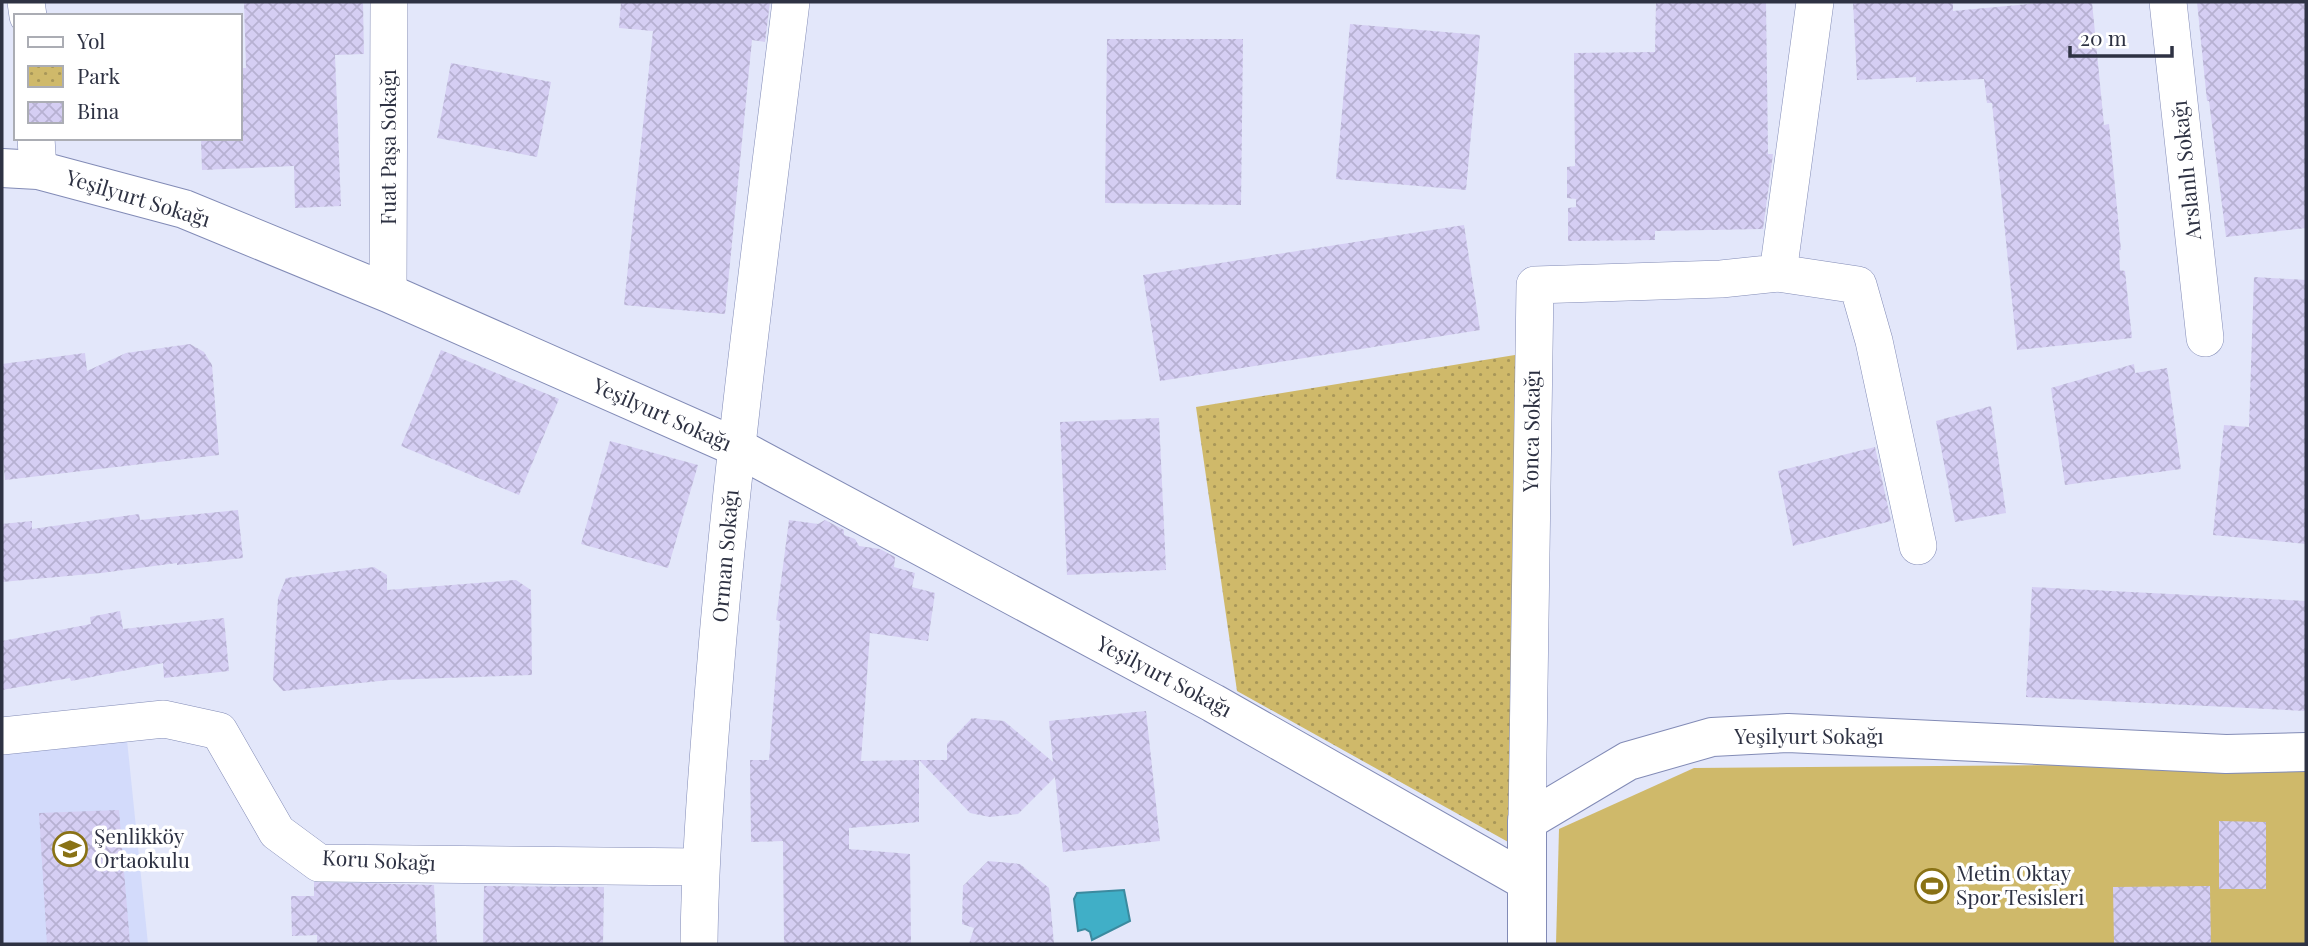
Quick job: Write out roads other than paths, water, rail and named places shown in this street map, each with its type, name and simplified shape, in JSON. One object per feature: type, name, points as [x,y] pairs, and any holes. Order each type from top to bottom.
[{"type":"main road","name":"Yeşilyurt Sokağı","points":[[25,159],[184,209],[388,293],[736,447],[1213,703],[1526,881]]},
{"type":"main road","name":"Yeşilyurt Sokağı","points":[[1527,821],[1628,761],[1712,737],[1788,733],[2226,754],[2306,752]]},
{"type":"main road","points":[[1527,821],[1527,944]]},
{"type":"street","name":"Fuat Paşa Sokağı","points":[[388,293],[389,2]]},
{"type":"street","name":"Orman Sokağı","points":[[699,944],[700,867],[736,447],[791,2]]},
{"type":"street","points":[[1778,272],[1815,2]]},
{"type":"street","name":"Arslanlı Sokağı","points":[[2168,2],[2205,338]]},
{"type":"street","name":"Yonca Sokağı","points":[[1527,821],[1535,285],[1721,279],[1778,272],[1858,285],[1874,341],[1918,546]]},
{"type":"street","name":"Koru Sokağı","points":[[2,736],[164,719],[219,731],[277,832],[319,863],[700,867]]},
{"type":"water","points":[[1124,890],[1130,921],[1092,940],[1090,932],[1085,929],[1078,931],[1074,899],[1077,893]]},
{"type":"place","name":"Şenlikköy Ortaokulu","points":[[70,849]]},
{"type":"place","name":"Metin Oktay Spor Tesisleri","points":[[1932,886]]}]
